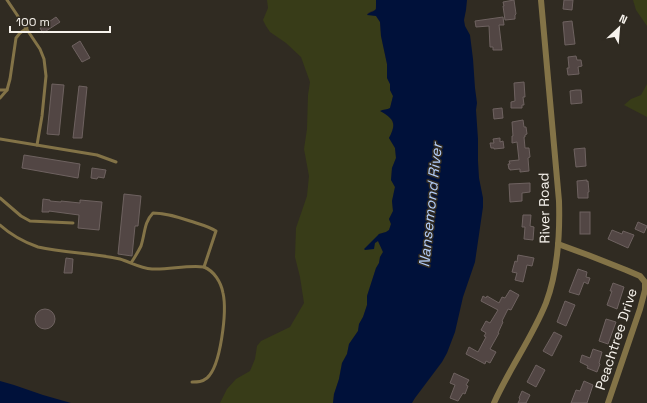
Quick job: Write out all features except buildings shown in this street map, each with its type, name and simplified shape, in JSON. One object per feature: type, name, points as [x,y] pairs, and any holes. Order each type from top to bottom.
[{"type":"street","name":"River Road","points":[[494,403],[546,303],[558,244],[560,222],[559,200],[541,0]]},
{"type":"street","points":[[558,244],[626,270],[640,276],[646,281]]},
{"type":"street","name":"Peachtree Drive","points":[[608,403],[640,309],[646,281]]},
{"type":"lane","points":[[7,0],[40,49],[46,68],[44,101],[37,145]]},
{"type":"lane","points":[[0,98],[7,90],[10,79],[16,38],[26,28]]},
{"type":"lane","points":[[0,90],[7,90]]},
{"type":"lane","points":[[0,140],[97,154],[116,162]]},
{"type":"lane","points":[[0,198],[21,216],[30,221],[74,223]]},
{"type":"lane","points":[[131,263],[141,245],[147,221],[153,213],[160,213],[208,226],[216,231],[204,267]]},
{"type":"lane","points":[[0,225],[18,238],[38,247],[119,259],[150,269],[195,266],[209,269],[221,285],[224,300],[223,334],[216,362],[210,374],[203,381],[192,382]]},
{"type":"green space","points":[[267,0],[376,0],[376,8],[367,14],[376,16],[380,22],[381,36],[387,64],[387,78],[393,96],[390,108],[388,110],[382,110],[393,122],[393,129],[389,138],[395,148],[396,158],[392,168],[391,180],[395,187],[392,201],[393,211],[389,219],[391,224],[389,230],[379,234],[375,243],[378,241],[383,252],[367,296],[367,305],[359,324],[358,331],[349,344],[347,354],[342,363],[333,403],[220,403],[227,389],[236,379],[250,371],[255,359],[257,346],[261,341],[290,327],[304,303],[295,257],[296,228],[307,196],[309,176],[304,149],[307,129],[310,82],[301,57],[286,43],[270,32],[266,26],[263,20],[268,8]]},
{"type":"green space","points":[[633,0],[647,0],[647,26],[636,10]]},
{"type":"green space","points":[[647,84],[647,117],[624,105],[631,99],[641,95]]},
{"type":"water","name":"Nansemond River","points":[[376,0],[467,0],[464,20],[465,26],[470,35],[473,59],[477,103],[479,178],[483,198],[483,207],[475,262],[463,297],[455,332],[442,362],[412,403],[333,403],[342,363],[347,354],[349,344],[358,331],[359,324],[367,305],[367,296],[383,252],[378,241],[375,243],[374,249],[364,249],[379,234],[389,230],[391,224],[389,219],[393,211],[392,201],[395,187],[391,180],[392,168],[396,158],[395,148],[389,138],[393,129],[393,122],[388,116],[380,111],[390,108],[393,96],[387,78],[387,64],[381,36],[380,22],[376,16],[367,15],[376,9]]},
{"type":"water","points":[[0,381],[43,395],[71,403],[0,403]]}]
